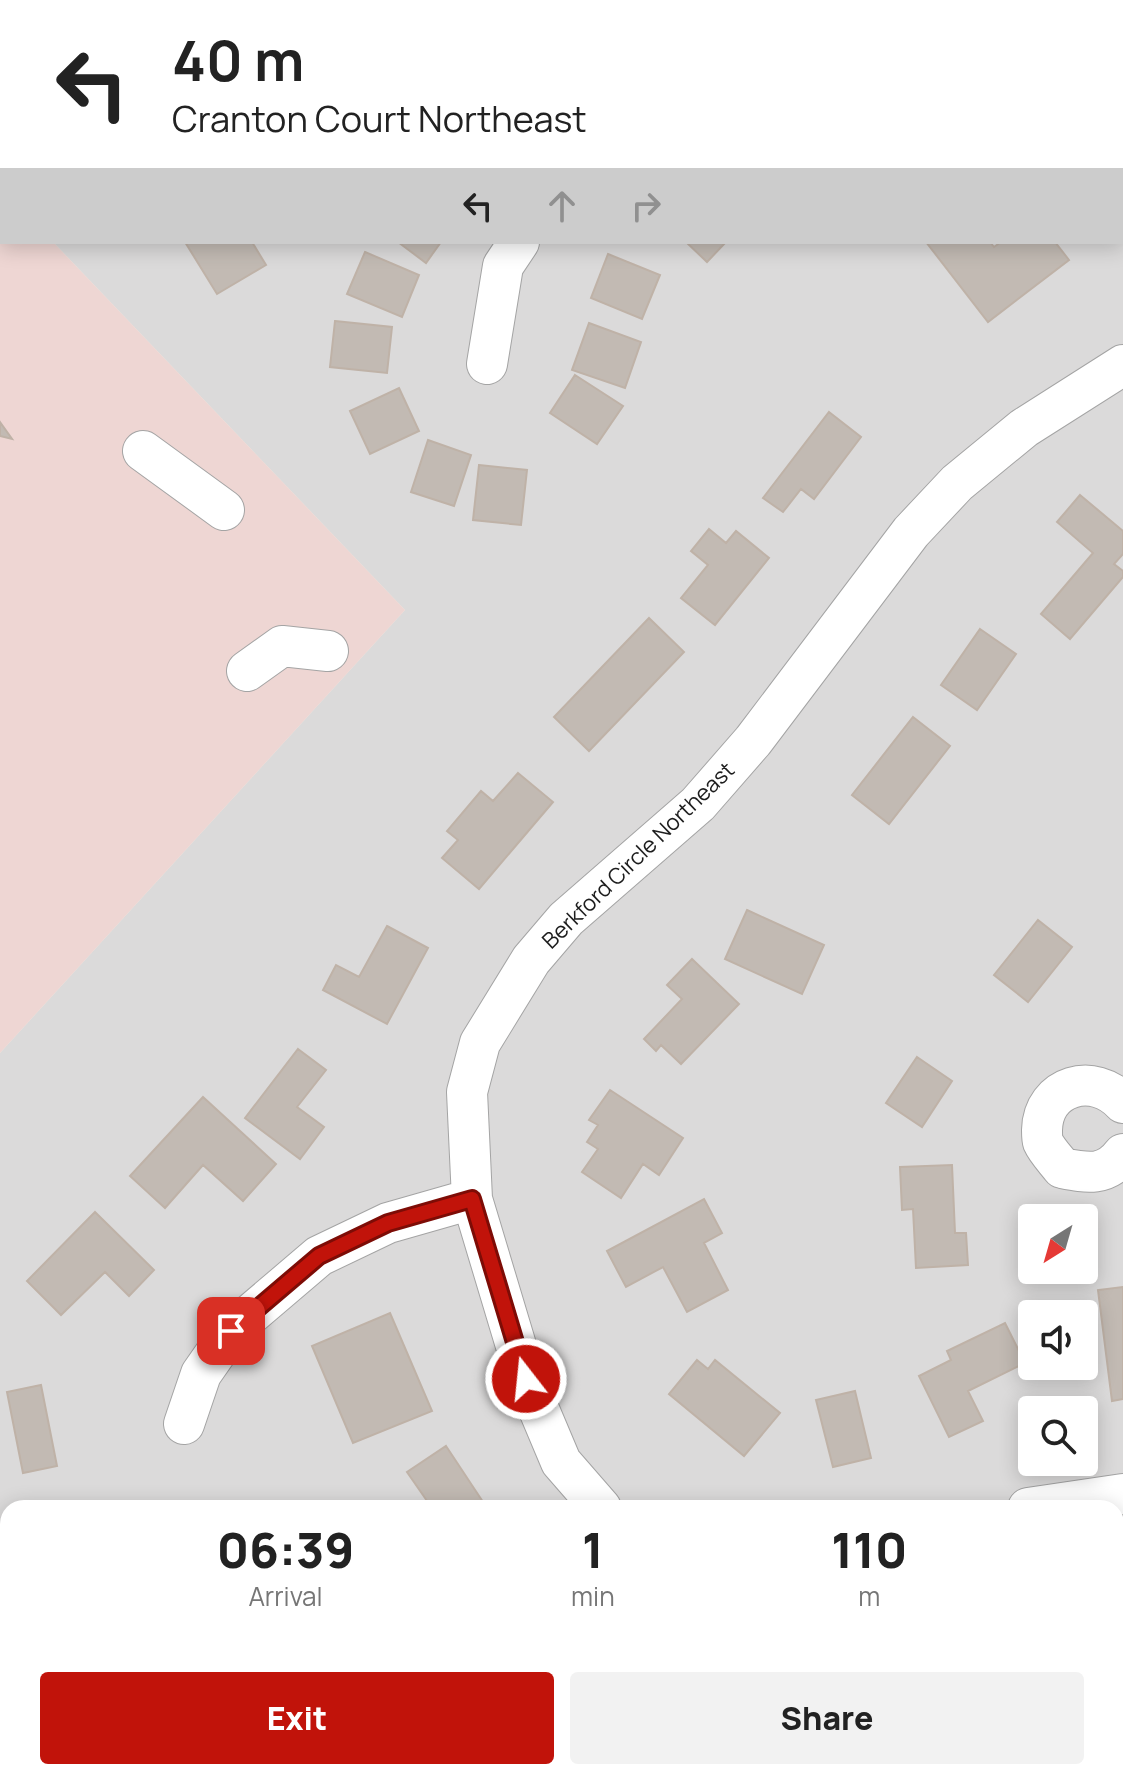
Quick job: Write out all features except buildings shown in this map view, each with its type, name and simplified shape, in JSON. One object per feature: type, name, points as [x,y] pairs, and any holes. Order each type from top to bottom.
[{"type":"street","points":[[487,364],[503,266],[518,244]]},
{"type":"street","name":"Berkford Circle Northeast","points":[[594,1500],[561,1462],[531,1393],[472,1199],[467,1092],[480,1043],[531,960],[566,919],[698,804],[753,741],[911,532],[957,483],[1024,428],[1123,365]]},
{"type":"street","points":[[143,451],[224,510]]},
{"type":"street","points":[[247,671],[282,646],[328,651]]},
{"type":"street","points":[[1123,1103],[1114,1093],[1090,1084],[1062,1091],[1043,1115],[1042,1141],[1062,1168],[1091,1174],[1116,1163],[1123,1154]]},
{"type":"street","points":[[184,1424],[201,1374],[231,1331],[319,1256],[388,1223],[472,1199]]},
{"type":"street","points":[[1082,1500],[1123,1494]]},
{"type":"shaded area","points":[[0,244],[55,244],[405,610],[0,1053]]},
{"type":"shaded area","points":[[55,244],[1123,244],[1123,1500],[0,1500],[0,1053],[405,610]]},
{"type":"route","points":[[231,1331],[319,1256],[388,1223],[472,1199],[526,1379]]}]
